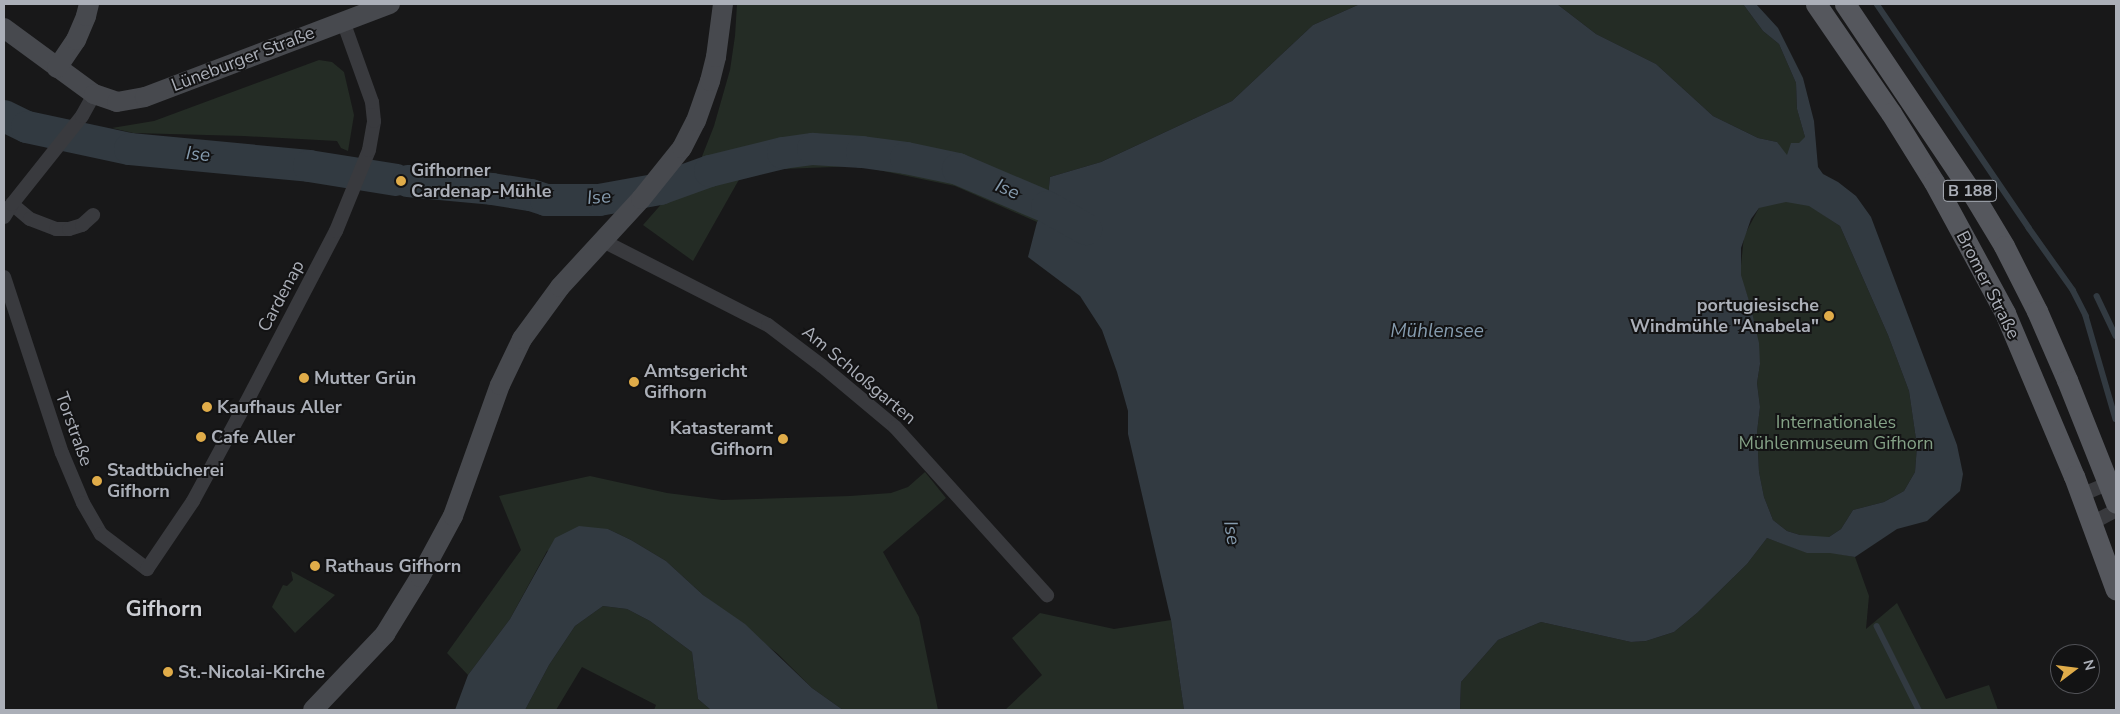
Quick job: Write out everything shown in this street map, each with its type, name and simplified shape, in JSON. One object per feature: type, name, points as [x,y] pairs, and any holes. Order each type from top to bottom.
[{"type":"main road","name":"Bromer Straße","points":[[1816,4],[1891,113],[1960,228],[2005,313],[2081,495],[2116,590]]},
{"type":"main road","name":"Bromer Straße","points":[[1845,4],[1974,196],[2004,246],[2037,311],[2068,380],[2112,482],[2116,503]]},
{"type":"street","points":[[57,68],[76,40],[89,4]]},
{"type":"street","name":"Lüneburger Straße","points":[[4,28],[94,94],[117,102],[145,97],[390,4]]},
{"type":"street","points":[[711,4],[716,57]]},
{"type":"street","points":[[313,710],[385,634],[453,516],[500,385],[522,339],[560,287],[664,172],[682,148],[696,120],[716,57],[723,4]]},
{"type":"street","name":"Cardenap","points":[[147,569],[193,501],[329,245],[351,197],[369,150],[374,121],[372,102],[343,21]]},
{"type":"street","points":[[4,217],[12,204],[82,116],[94,94]]},
{"type":"street","points":[[12,204],[30,219],[56,229],[69,229],[82,225],[93,215]]},
{"type":"street","name":"Am Schloßgarten","points":[[603,241],[768,326],[822,366],[895,427],[1047,595]]},
{"type":"street","name":"Torstraße","points":[[4,277],[62,453],[84,503],[101,534],[147,569]]},
{"type":"street","points":[[2081,495],[2112,482]]},
{"type":"street","points":[[2092,523],[2116,510]]},
{"type":"green space","points":[[737,4],[1360,4],[1313,25],[1232,101],[1101,162],[1050,177],[1047,207],[1037,222],[955,186],[859,166],[782,169],[741,176],[693,261],[643,225],[701,159],[714,126],[730,70]]},
{"type":"green space","name":"Internationales Mühlenmuseum Gifhorn","points":[[1557,4],[1743,4],[1763,31],[1779,44],[1796,83],[1797,109],[1805,137],[1809,205],[1840,226],[1888,335],[1909,391],[1917,446],[1915,472],[1904,491],[1884,502],[1853,510],[1841,529],[1829,537],[1830,552],[1855,557],[1869,596],[1866,629],[1897,603],[1946,699],[1989,685],[1998,710],[1460,710],[1461,682],[1498,640],[1541,622],[1631,642],[1646,641],[1674,632],[1697,613],[1747,564],[1767,538],[1806,552],[1800,535],[1787,531],[1773,520],[1764,497],[1759,472],[1757,432],[1760,407],[1757,383],[1760,364],[1750,304],[1740,275],[1744,236],[1759,208],[1777,142],[1758,138],[1713,116],[1656,64],[1596,34]]},
{"type":"green space","points":[[319,60],[332,62],[344,72],[354,115],[348,151],[341,148],[337,141],[133,133],[112,128],[154,121]]},
{"type":"green space","points":[[925,472],[946,498],[883,552],[919,617],[938,710],[843,710],[812,688],[778,654],[703,595],[666,561],[608,529],[547,551],[510,619],[468,675],[447,653],[521,550],[499,496],[590,476],[667,493],[722,500],[850,496],[891,493],[908,487]]},
{"type":"green space","points":[[291,571],[335,595],[295,633],[272,607],[283,585],[287,586],[293,580]]},
{"type":"green space","points":[[603,606],[627,609],[650,621],[692,652],[698,699],[711,710],[654,710],[656,705],[582,667],[556,710],[525,710],[549,665],[575,626]]},
{"type":"green space","points":[[1040,613],[1114,629],[1171,620],[1184,710],[1005,710],[1042,675],[1012,638]]},
{"type":"water","name":"Mühlensee","points":[[1360,4],[1557,4],[1596,34],[1656,64],[1713,116],[1758,138],[1777,142],[1787,155],[1791,143],[1799,143],[1805,137],[1797,109],[1796,83],[1779,44],[1763,31],[1743,4],[1756,4],[1778,28],[1803,78],[1814,121],[1818,167],[1823,174],[1838,182],[1856,196],[1871,217],[1957,445],[1963,474],[1960,491],[1927,521],[1897,529],[1855,557],[1830,553],[1807,553],[1767,538],[1747,564],[1697,613],[1674,632],[1646,641],[1631,642],[1541,622],[1498,640],[1461,682],[1460,710],[1184,710],[1171,620],[1128,434],[1128,411],[1117,372],[1102,330],[1080,296],[1028,257],[1037,222],[1047,207],[1050,177],[1101,162],[1232,101],[1313,25]],"holes":[[[1786,202],[1809,206],[1840,226],[1888,335],[1909,391],[1917,446],[1915,472],[1904,491],[1884,502],[1853,510],[1841,529],[1829,537],[1800,535],[1787,531],[1773,520],[1764,497],[1759,472],[1757,432],[1760,407],[1757,383],[1760,364],[1759,343],[1741,275],[1741,248],[1751,219],[1759,208]]]},
{"type":"water","points":[[579,526],[608,529],[666,561],[703,595],[745,624],[812,688],[843,710],[711,710],[698,699],[692,652],[650,621],[627,609],[603,606],[575,626],[549,665],[525,710],[455,710],[468,675],[510,619],[555,538]]},
{"type":"waterway","points":[[1877,4],[2073,290],[2086,316],[2116,419]]},
{"type":"waterway","name":"Ise","points":[[4,116],[27,127],[130,149],[309,166],[396,180]]},
{"type":"waterway","name":"Ise","points":[[408,181],[492,189],[531,195],[546,200],[599,200],[660,189],[710,171],[783,153],[813,149],[862,152],[906,158],[958,169],[1047,207],[1086,229]]},
{"type":"waterway","points":[[2097,296],[2116,336]]},
{"type":"waterway","points":[[1877,626],[1919,710]]},
{"type":"place","name":"Gifhorner Cardenap-Mühle","points":[[401,181]]},
{"type":"place","name":"portugiesische Windmühle \"Anabela\"","points":[[1829,316]]},
{"type":"place","name":"Mutter Grün","points":[[304,378]]},
{"type":"place","name":"Amtsgericht Gifhorn","points":[[634,382]]},
{"type":"place","name":"Kaufhaus Aller","points":[[207,407]]},
{"type":"place","name":"Cafe Aller","points":[[201,437]]},
{"type":"place","name":"Katasteramt Gifhorn","points":[[783,439]]},
{"type":"place","name":"Stadtbücherei Gifhorn","points":[[97,481]]},
{"type":"place","name":"Rathaus Gifhorn","points":[[315,566]]},
{"type":"place","name":"St.-Nicolai-Kirche","points":[[168,672]]},
{"type":"district","name":"Gifhorn","points":[[164,610]]}]
